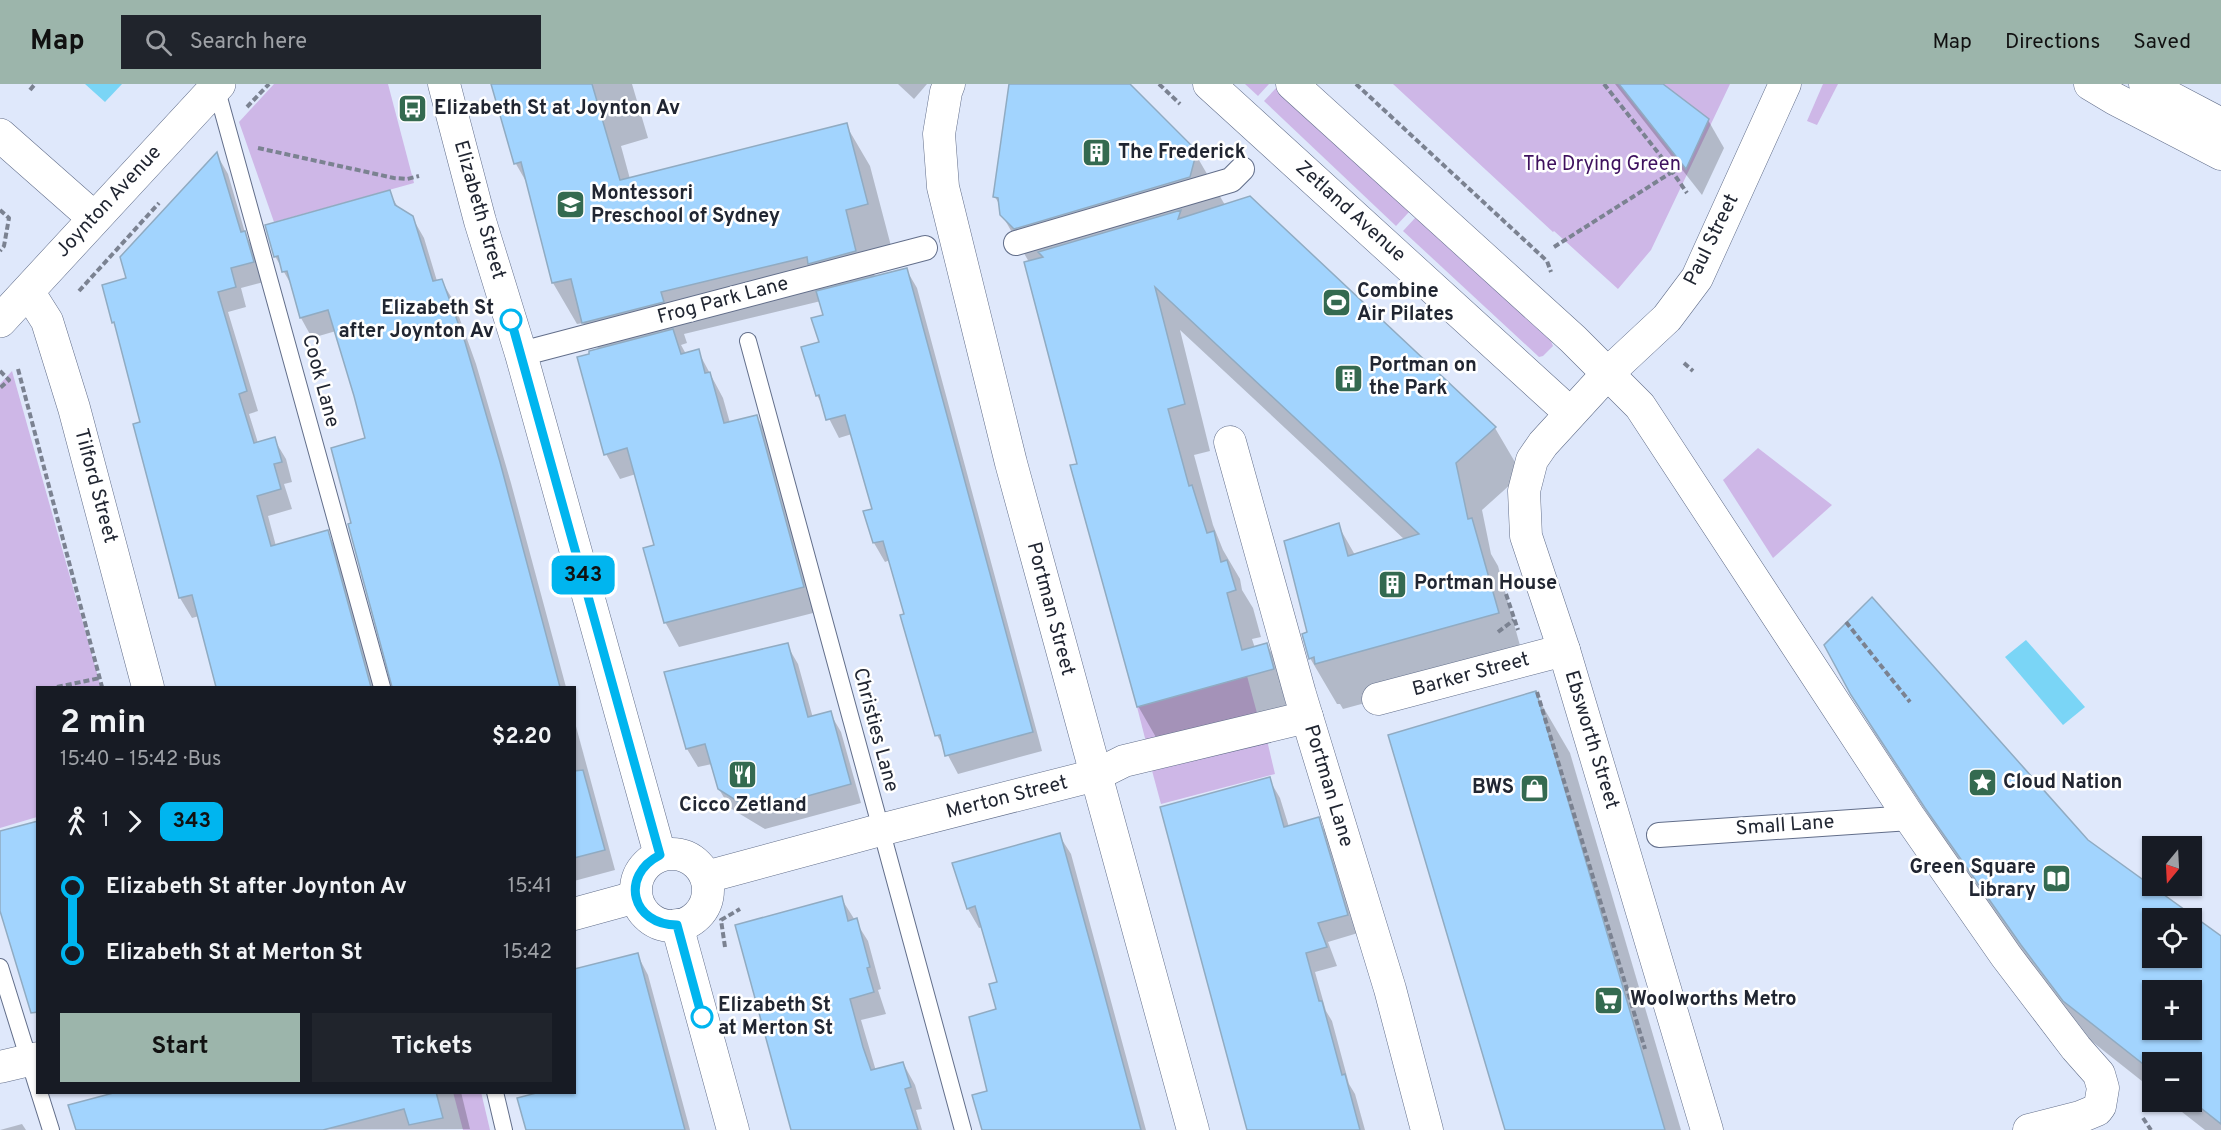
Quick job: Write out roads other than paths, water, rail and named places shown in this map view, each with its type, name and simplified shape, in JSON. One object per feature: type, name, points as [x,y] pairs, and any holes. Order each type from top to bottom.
[{"type":"street","name":"Elizabeth Street","points":[[444,84],[480,221],[521,354],[660,855]]},
{"type":"street","name":"Portman Street","points":[[949,84],[939,134],[943,187],[1011,463],[1192,1130]]},
{"type":"street","name":"Zetland Avenue","points":[[1209,84],[1570,412]]},
{"type":"street","points":[[1292,84],[1574,339],[1640,406],[1910,818],[2012,964],[2076,1048],[2099,1074],[2103,1088],[2100,1106],[2076,1118],[2029,1130]]},
{"type":"street","name":"Paul Street","points":[[1608,373],[1667,318],[1697,278],[1785,84]]},
{"type":"street","points":[[2090,84],[2221,154]]},
{"type":"street","points":[[2145,84],[2221,124]]},
{"type":"street","name":"Joynton Avenue","points":[[0,321],[217,85]]},
{"type":"street","points":[[0,135],[94,218]]},
{"type":"street","points":[[1016,243],[1231,180],[1242,170]]},
{"type":"street","name":"Frog Park Lane","points":[[521,354],[925,248]]},
{"type":"street","name":"Tilford Street","points":[[28,291],[47,321],[74,408],[148,686]]},
{"type":"street","name":"Ebsworth Street","points":[[1608,373],[1570,412],[1532,460],[1524,491],[1526,536],[1564,650],[1707,1130]]},
{"type":"street","name":"Portman Lane","points":[[1230,442],[1307,717],[1390,989],[1427,1130]]},
{"type":"street","name":"Barker Street","points":[[1378,699],[1564,650]]},
{"type":"street","name":"Merton Street","points":[[705,877],[1096,775],[1124,761],[1307,717]]},
{"type":"street","name":"Small Lane","points":[[1659,835],[1910,818]]},
{"type":"street","points":[[660,855],[682,855],[692,860],[705,877],[708,888],[707,898],[703,908],[687,922],[677,925],[656,922],[640,907],[635,887],[638,876],[651,860],[660,855]]},
{"type":"street","points":[[576,913],[636,897]]},
{"type":"street","points":[[677,925],[733,1130]]},
{"type":"lane","name":"Cook Lane","points":[[217,85],[382,686]]},
{"type":"lane","name":"Christies Lane","points":[[748,341],[963,1130]]},
{"type":"lane","points":[[0,967],[28,1073],[36,1093]]},
{"type":"lane","points":[[36,1094],[51,1130]]},
{"type":"lane","points":[[495,1094],[504,1130]]},
{"type":"water","points":[[85,84],[122,84],[105,102]]},
{"type":"water","points":[[2026,640],[2085,707],[2063,725],[2005,657]]},
{"type":"place","name":"Elizabeth St at Joynton Av","points":[[413,109]]},
{"type":"place","name":"The Frederick","points":[[1097,153]]},
{"type":"place","name":"Montessori Preschool of Sydney","points":[[570,205]]},
{"type":"place","name":"Combine Air Pilates","points":[[1336,303]]},
{"type":"place","name":"Elizabeth St after Joynton Av","points":[[511,320]]},
{"type":"place","name":"Portman on the Park","points":[[1348,378]]},
{"type":"place","name":"Portman House","points":[[1393,584]]},
{"type":"place","name":"Cicco Zetland","points":[[743,775]]},
{"type":"place","name":"Cloud Nation","points":[[1982,783]]},
{"type":"place","name":"BWS","points":[[1535,788]]},
{"type":"place","name":"Green Square Library","points":[[2057,879]]},
{"type":"place","name":"Woolworths Metro","points":[[1609,1000]]},
{"type":"place","name":"Elizabeth St at Merton St","points":[[702,1017]]},
{"type":"park label","name":"The Drying Green","points":[[1602,165]]}]
